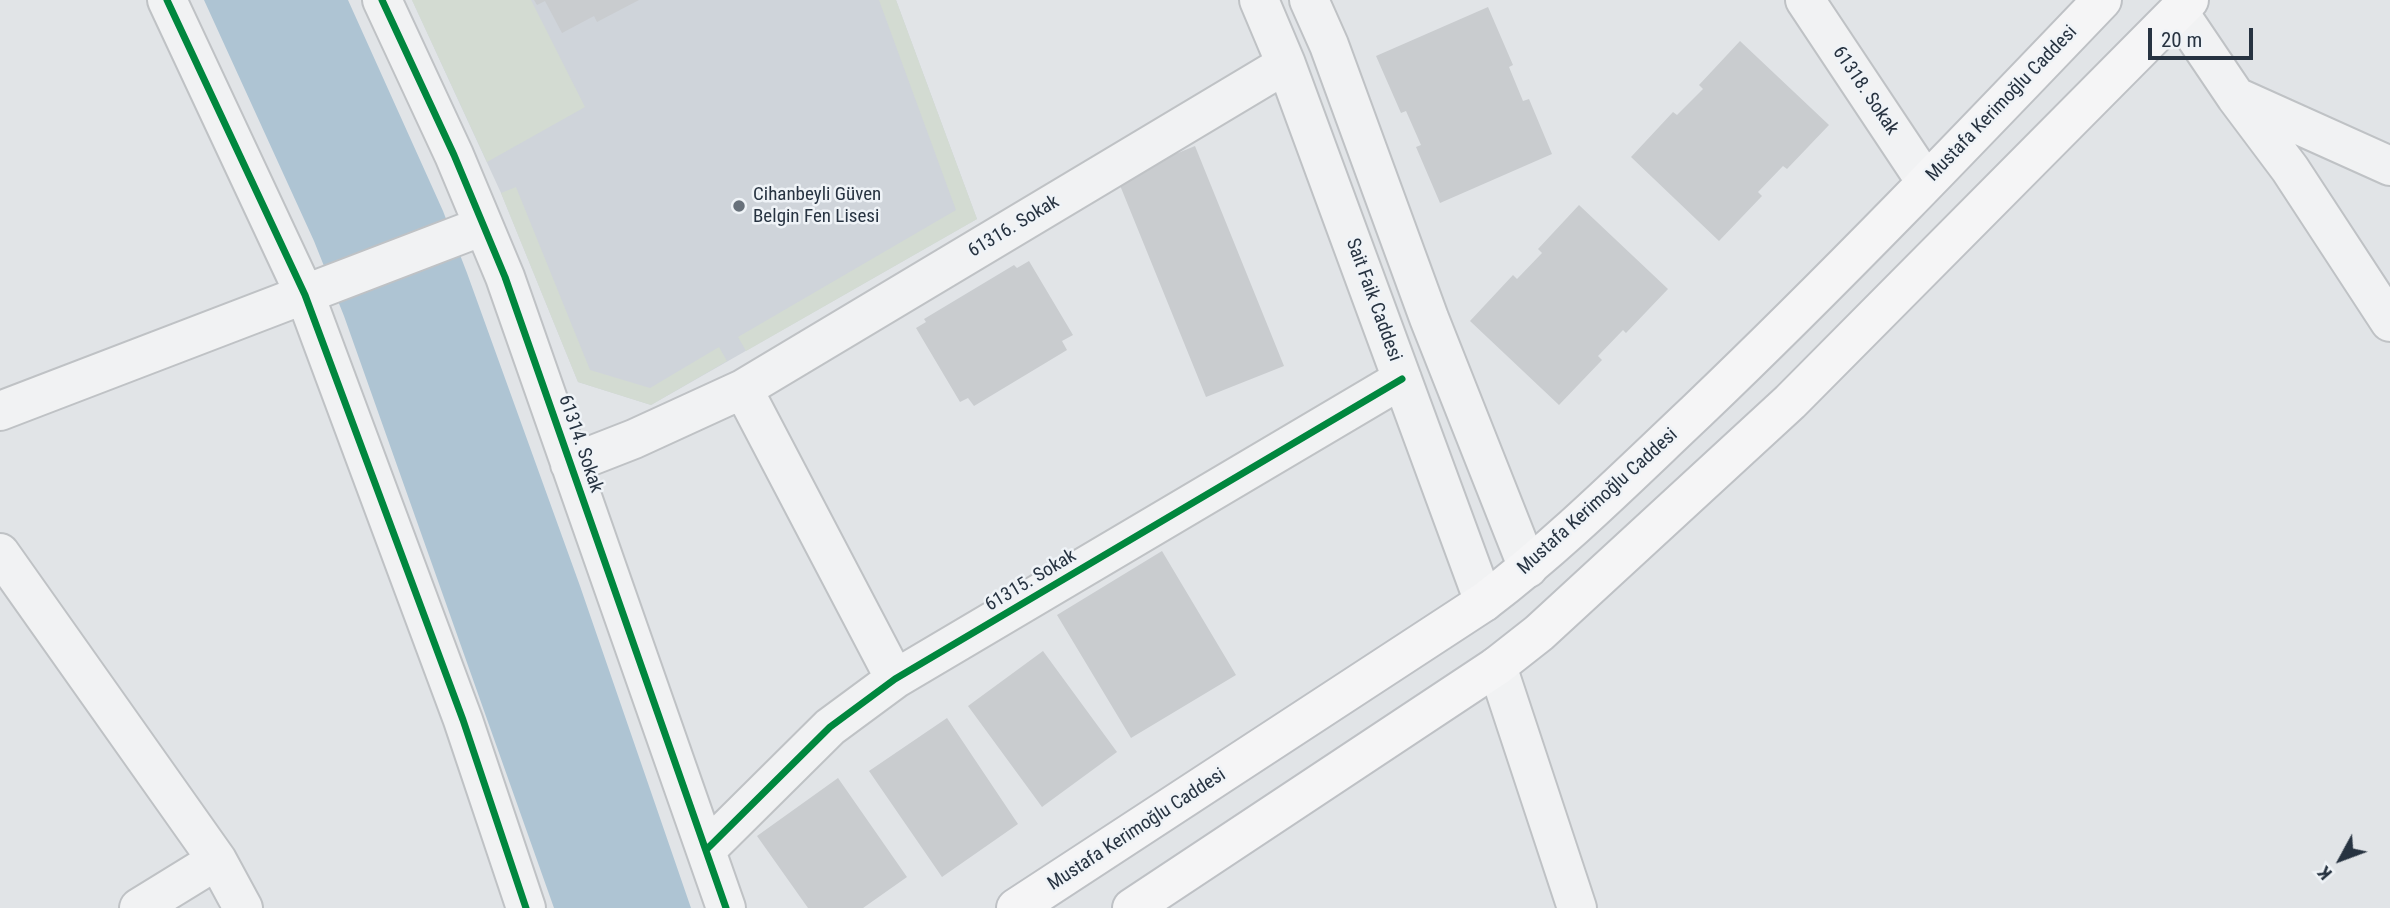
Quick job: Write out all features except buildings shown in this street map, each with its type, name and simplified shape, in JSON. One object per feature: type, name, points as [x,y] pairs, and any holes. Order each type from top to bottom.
[{"type":"main road","name":"Mustafa Kerimoğlu Caddesi","points":[[1016,908],[1484,602],[1528,568],[1568,534],[1761,350],[2102,0]]},
{"type":"main road","points":[[1132,908],[1497,666],[1539,633],[1790,402],[2183,6]]},
{"type":"street","points":[[167,0],[305,295],[463,720],[526,908]]},
{"type":"street","name":"61314. Sokak","points":[[382,0],[454,155],[505,277],[726,908]]},
{"type":"street","name":"Sait Faik Caddesi","points":[[1259,0],[1286,64],[1484,602]]},
{"type":"street","points":[[1309,0],[1329,46],[1429,318],[1528,568]]},
{"type":"street","name":"61318. Sokak","points":[[1805,0],[1926,182]]},
{"type":"street","points":[[2183,6],[2236,97],[2290,169],[2390,321]]},
{"type":"street","name":"61316. Sokak","points":[[570,464],[634,439],[743,389],[1286,64]]},
{"type":"street","points":[[2236,97],[2390,166]]},
{"type":"street","points":[[0,411],[482,227]]},
{"type":"street","name":"61315. Sokak","points":[[706,850],[830,727],[895,679],[1402,379]]},
{"type":"street","points":[[743,389],[895,679]]},
{"type":"street","points":[[0,554],[217,860],[243,908]]},
{"type":"street","points":[[1497,666],[1577,908]]},
{"type":"street","points":[[139,908],[217,860]]},
{"type":"shaded area","name":"Cihanbeyli Güven Belgin Fen Lisesi","points":[[412,0],[896,0],[977,219],[651,405],[578,382],[501,193]]},
{"type":"shaded area","points":[[412,0],[531,0],[585,107],[487,162]]},
{"type":"shaded area","points":[[879,0],[896,0],[977,219],[746,351],[738,337],[956,210]]},
{"type":"shaded area","points":[[516,187],[590,370],[650,388],[719,347],[727,361],[651,405],[578,382],[501,193]]},
{"type":"water","points":[[204,0],[348,0],[443,211],[467,273],[580,586],[691,908],[554,908],[344,316],[314,241]]},
{"type":"cycle path","points":[[167,0],[305,295],[463,720],[526,908]]},
{"type":"cycle path","points":[[382,0],[454,155],[505,277],[726,908]]},
{"type":"cycle path","points":[[706,850],[830,727],[895,679],[1402,379]]},
{"type":"place","name":"Cihanbeyli Güven Belgin Fen Lisesi","points":[[739,206]]}]
